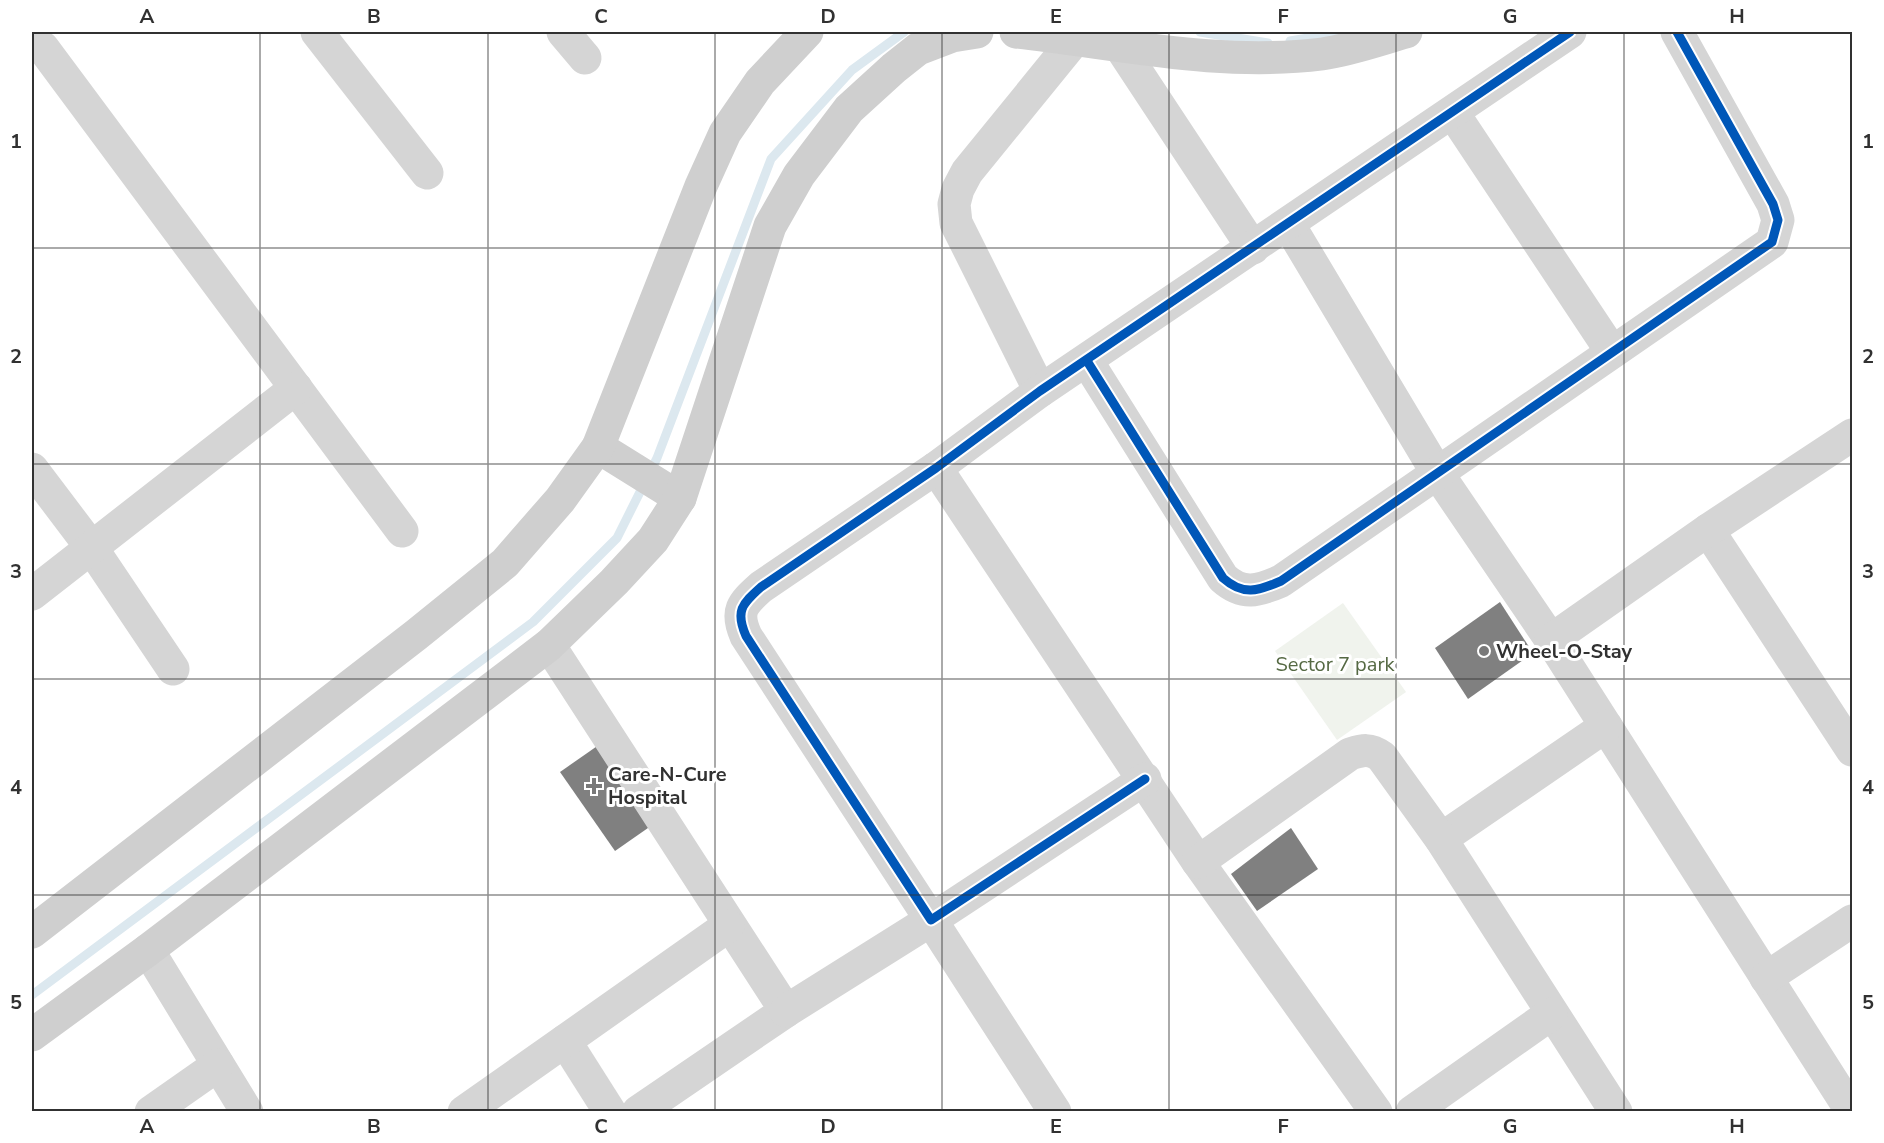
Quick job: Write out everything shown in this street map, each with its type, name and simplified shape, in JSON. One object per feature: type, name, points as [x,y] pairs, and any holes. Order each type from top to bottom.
[{"type":"main road","points":[[32,932],[416,635],[505,563],[605,452],[701,186],[725,133],[760,82],[807,32]]},
{"type":"main road","points":[[32,1035],[148,950],[549,645],[614,582],[653,540],[668,491],[770,226],[799,175],[849,109],[894,68],[918,49],[952,36],[977,32]]},
{"type":"main road","points":[[1016,32],[1076,38],[1187,56],[1286,57],[1323,54],[1406,32]]},
{"type":"main road","points":[[605,452],[668,491]]},
{"type":"street","points":[[317,32],[426,173]]},
{"type":"street","points":[[563,32],[585,57]]},
{"type":"street","points":[[1045,1108],[931,920],[746,636],[740,622],[740,612],[748,599],[761,587],[936,468],[1040,391],[1289,225],[1570,32]]},
{"type":"street","points":[[1087,361],[1223,578],[1234,587],[1246,592],[1263,589],[1281,581],[1436,471],[1772,242],[1777,230],[1773,204],[1677,32]]},
{"type":"street","points":[[1040,391],[970,254],[956,223],[954,204],[967,171],[1076,38]]},
{"type":"street","points":[[1119,45],[1253,248]]},
{"type":"street","points":[[47,46],[402,531]]},
{"type":"street","points":[[1453,113],[1612,352]]},
{"type":"street","points":[[1289,225],[1436,471],[1551,640],[1852,1112]]},
{"type":"street","points":[[32,594],[296,388]]},
{"type":"street","points":[[1551,640],[1708,530],[1852,435]]},
{"type":"street","points":[[936,468],[1145,779],[1198,862],[1376,1112]]},
{"type":"street","points":[[32,469],[91,547],[173,669]]},
{"type":"street","points":[[1708,530],[1852,750]]},
{"type":"street","points":[[549,645],[728,926],[786,1011]]},
{"type":"street","points":[[1441,839],[1606,726]]},
{"type":"street","points":[[1198,862],[1350,754],[1365,749],[1374,751],[1382,757],[1441,839],[1551,1014],[1616,1112]]},
{"type":"street","points":[[638,1112],[786,1011],[931,920],[1145,779]]},
{"type":"street","points":[[1766,978],[1852,921]]},
{"type":"street","points":[[464,1112],[728,926]]},
{"type":"street","points":[[148,950],[247,1112]]},
{"type":"street","points":[[1412,1112],[1551,1014]]},
{"type":"street","points":[[565,1041],[610,1112]]},
{"type":"street","points":[[151,1112],[218,1065]]},
{"type":"green space","name":"Sector 7 park","points":[[1343,603],[1406,692],[1337,740],[1275,651]]},
{"type":"building","name":"Wheel-O-Stay","points":[[1500,602],[1533,653],[1468,699],[1435,648]]},
{"type":"building","points":[[603,742],[658,821],[615,851],[560,772]]},
{"type":"building","points":[[1291,828],[1318,869],[1257,911],[1231,874]]},
{"type":"waterway","points":[[32,995],[533,622],[617,538],[657,458],[771,159],[852,70],[904,32]]},
{"type":"waterway","points":[[1200,32],[1268,43]]},
{"type":"waterway","points":[[1290,41],[1344,32]]},
{"type":"cycle path","points":[[1145,779],[931,920],[746,636],[741,620],[742,608],[761,587],[936,468],[1040,391],[1570,32]]},
{"type":"cycle path","points":[[1087,361],[1223,578],[1230,584],[1251,590],[1281,581],[1772,242],[1778,220],[1773,204],[1677,32]]},
{"type":"place","name":"Wheel-O-Stay","points":[[1484,651]]},
{"type":"place","name":"Care-N-Cure Hospital","points":[[594,786]]}]
